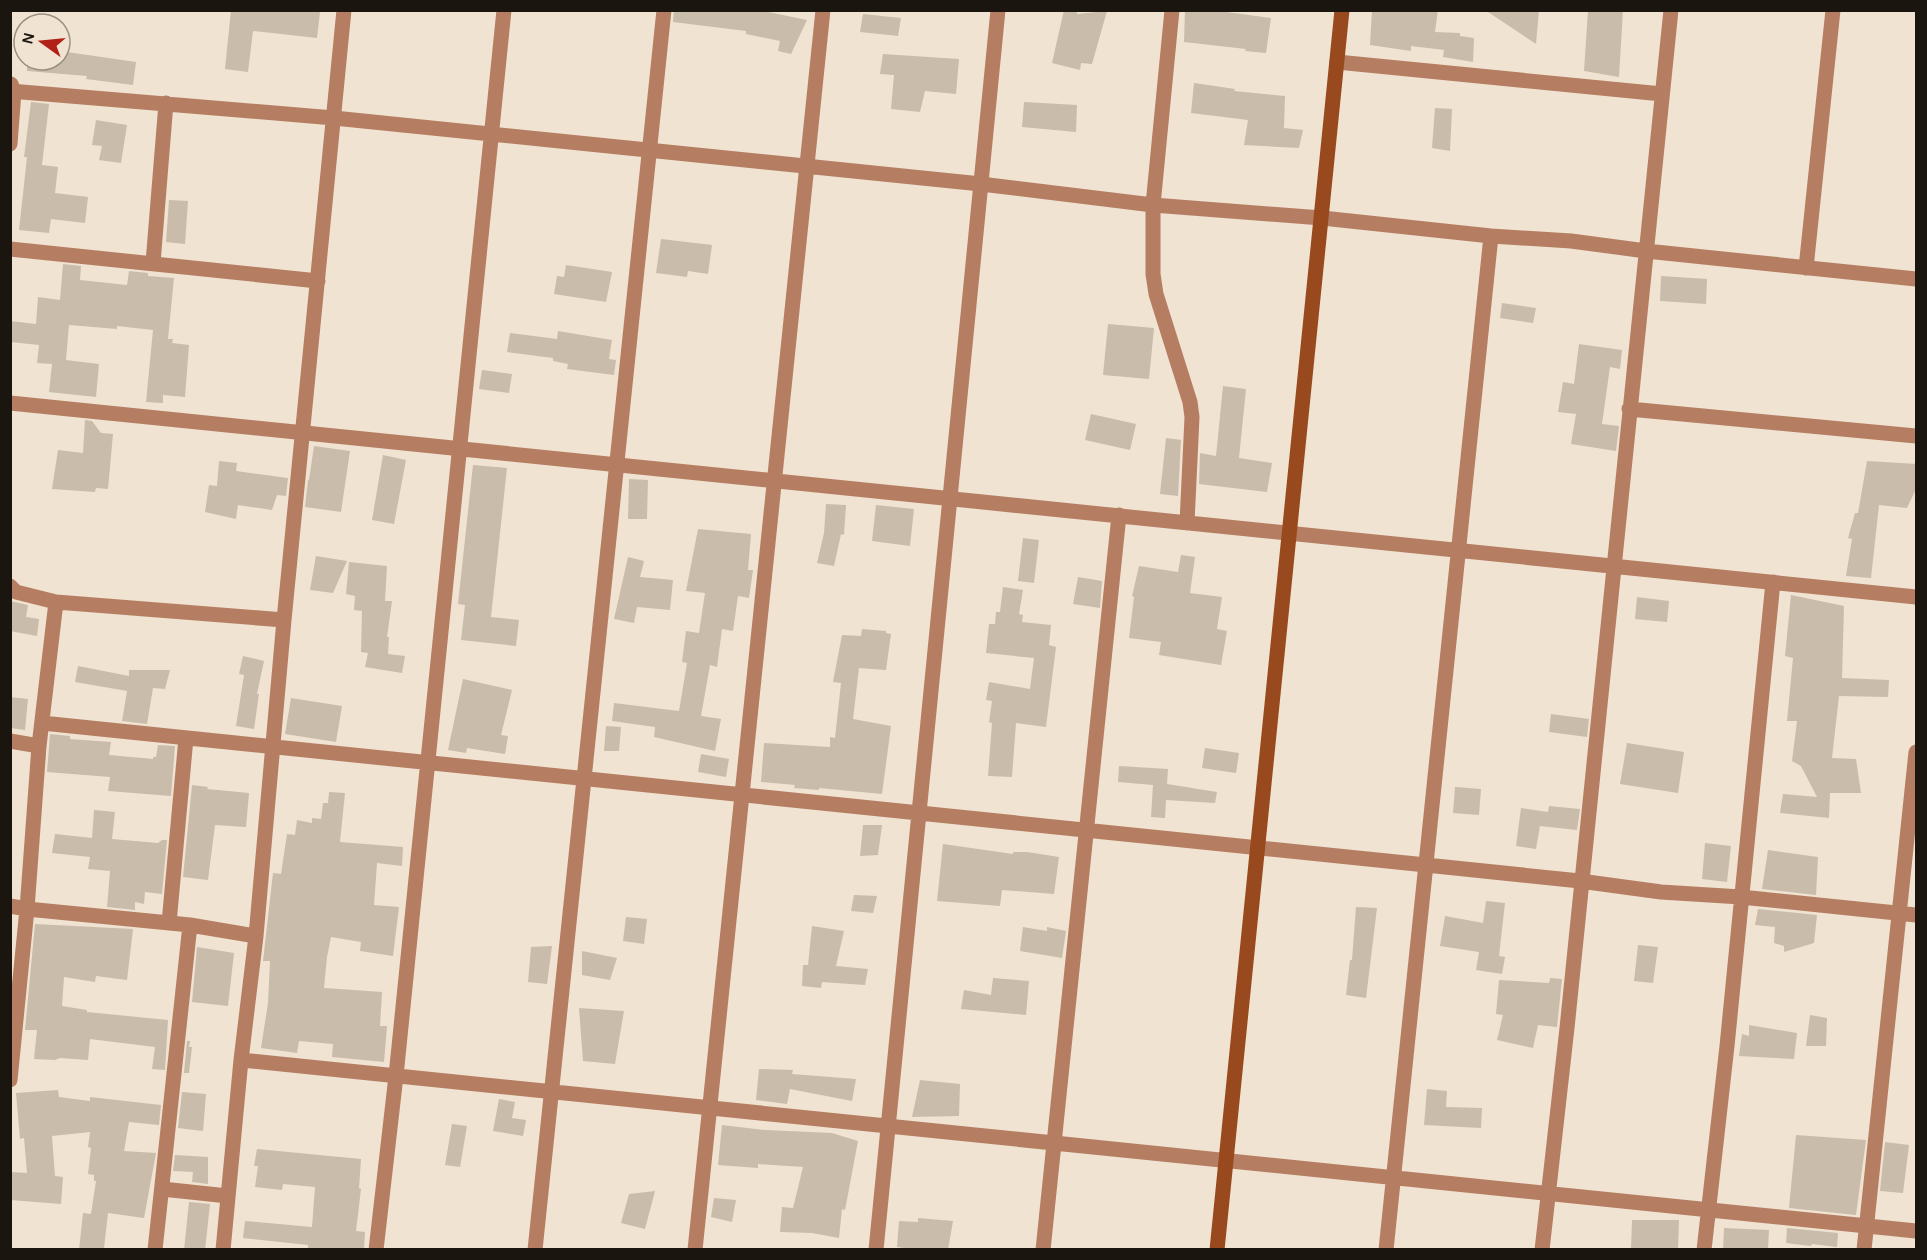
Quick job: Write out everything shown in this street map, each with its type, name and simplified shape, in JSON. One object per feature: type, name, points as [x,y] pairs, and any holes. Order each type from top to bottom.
[{"type":"street","points":[[223,1250],[241,1060],[256,936],[284,620],[345,10]]},
{"type":"street","points":[[376,1250],[396,1076],[504,10]]},
{"type":"street","points":[[535,1250],[664,10]]},
{"type":"street","points":[[695,1250],[823,10]]},
{"type":"street","points":[[876,1250],[998,10]]},
{"type":"street","points":[[1172,10],[1153,205],[1153,274],[1156,294],[1190,402],[1192,417],[1187,523]]},
{"type":"street","points":[[1217,1250],[1342,10]]},
{"type":"street","points":[[1542,1250],[1567,1028],[1580,881],[1671,10]]},
{"type":"street","points":[[1806,268],[1833,10]]},
{"type":"street","points":[[1337,62],[1662,94]]},
{"type":"street","points":[[10,144],[12,88],[807,166],[1153,205],[1322,218],[1491,236],[1571,241],[1917,279]]},
{"type":"street","points":[[153,263],[166,103]]},
{"type":"street","points":[[1386,1250],[1491,236]]},
{"type":"street","points":[[10,249],[318,281]]},
{"type":"street","points":[[10,403],[1917,597]]},
{"type":"street","points":[[1629,410],[1917,436]]},
{"type":"street","points":[[1043,1250],[1119,515]]},
{"type":"street","points":[[1704,1250],[1727,1046],[1773,582]]},
{"type":"street","points":[[10,586],[16,591],[56,602],[284,620]]},
{"type":"street","points":[[10,1080],[27,909],[39,746],[56,602]]},
{"type":"street","points":[[42,723],[1580,881],[1661,892],[1741,897],[1917,915]]},
{"type":"street","points":[[169,923],[186,738]]},
{"type":"street","points":[[10,741],[39,746]]},
{"type":"street","points":[[1864,1250],[1917,752]]},
{"type":"street","points":[[10,906],[190,925],[256,936]]},
{"type":"street","points":[[155,1250],[190,925]]},
{"type":"street","points":[[241,1060],[1917,1231]]},
{"type":"street","points":[[162,1190],[228,1196]]},
{"type":"building","points":[[231,10],[320,12],[317,38],[253,31],[248,72],[225,69]]},
{"type":"building","points":[[674,10],[758,10],[807,20],[791,54],[778,51],[780,41],[746,34],[746,31],[673,22]]},
{"type":"building","points":[[1064,10],[1077,10],[1077,14],[1107,11],[1092,64],[1081,63],[1080,70],[1052,63]]},
{"type":"building","points":[[1185,10],[1212,10],[1271,18],[1266,53],[1184,42]]},
{"type":"building","points":[[1372,10],[1438,10],[1435,32],[1460,33],[1460,36],[1474,38],[1473,62],[1443,57],[1444,50],[1411,46],[1411,51],[1370,45]]},
{"type":"building","points":[[1485,10],[1539,10],[1536,44]]},
{"type":"building","points":[[1588,10],[1623,10],[1619,77],[1584,71]]},
{"type":"building","points":[[863,14],[901,18],[898,36],[860,32]]},
{"type":"building","points":[[72,53],[136,62],[133,85],[86,79],[87,76],[39,72],[72,72]]},
{"type":"building","points":[[883,54],[959,59],[956,94],[925,91],[920,112],[891,109],[894,75],[880,74]]},
{"type":"building","points":[[1194,83],[1235,89],[1234,91],[1285,96],[1284,128],[1303,130],[1299,148],[1244,145],[1248,120],[1191,113]]},
{"type":"building","points":[[31,102],[49,104],[42,165],[58,167],[55,193],[88,197],[85,223],[51,219],[49,233],[19,230],[27,157],[24,157]]},
{"type":"building","points":[[1024,102],[1077,105],[1076,132],[1022,127]]},
{"type":"building","points":[[1435,108],[1452,109],[1450,151],[1432,148]]},
{"type":"building","points":[[96,120],[127,125],[121,163],[99,160],[102,146],[92,145]]},
{"type":"building","points":[[169,200],[188,201],[185,244],[166,242]]},
{"type":"building","points":[[661,239],[712,245],[708,274],[688,271],[687,277],[656,273]]},
{"type":"building","points":[[63,264],[81,266],[80,280],[127,285],[129,271],[148,273],[148,276],[174,278],[168,339],[173,339],[172,343],[189,345],[185,397],[163,395],[163,403],[146,402],[153,330],[117,326],[117,329],[69,325],[66,360],[99,364],[96,397],[49,392],[52,364],[37,363],[39,345],[10,342],[10,321],[36,324],[38,297],[60,300]]},
{"type":"building","points":[[566,265],[612,272],[606,302],[554,294],[557,276],[564,277]]},
{"type":"building","points":[[1661,276],[1707,279],[1706,304],[1660,301]]},
{"type":"building","points":[[1502,303],[1536,308],[1533,323],[1500,318]]},
{"type":"building","points":[[1108,324],[1154,328],[1149,379],[1103,375]]},
{"type":"building","points":[[558,331],[612,340],[609,359],[616,360],[614,375],[567,369],[568,364],[553,361],[553,358],[507,352],[510,333],[557,339]]},
{"type":"building","points":[[1579,344],[1622,350],[1620,369],[1610,367],[1602,424],[1619,426],[1616,451],[1571,444],[1576,414],[1558,412],[1563,382],[1574,384]]},
{"type":"building","points":[[482,370],[512,374],[509,393],[479,389]]},
{"type":"building","points":[[1223,386],[1246,389],[1239,458],[1272,463],[1267,492],[1199,484],[1200,453],[1216,456]]},
{"type":"building","points":[[1091,414],[1136,424],[1130,450],[1085,440]]},
{"type":"building","points":[[85,420],[92,421],[101,433],[113,434],[108,489],[96,488],[95,492],[52,489],[58,450],[83,453]]},
{"type":"building","points":[[1166,438],[1181,440],[1178,496],[1160,494]]},
{"type":"building","points":[[314,446],[350,451],[341,512],[305,507]]},
{"type":"building","points":[[383,455],[406,460],[394,524],[372,520]]},
{"type":"building","points":[[219,461],[237,463],[236,471],[288,478],[286,496],[277,495],[272,510],[238,505],[236,519],[205,512],[209,485],[217,486]]},
{"type":"building","points":[[1867,461],[1917,464],[1917,487],[1907,508],[1879,505],[1871,578],[1846,576],[1852,539],[1848,538],[1855,513],[1858,513]]},
{"type":"building","points":[[473,465],[507,468],[491,617],[519,620],[516,646],[461,640],[465,605],[458,604]]},
{"type":"building","points":[[629,479],[648,480],[647,519],[628,519]]},
{"type":"building","points":[[826,504],[846,505],[844,535],[841,534],[834,566],[817,563],[824,533]]},
{"type":"building","points":[[876,505],[914,509],[910,546],[872,541]]},
{"type":"building","points":[[698,529],[751,534],[748,570],[753,570],[749,598],[738,596],[733,631],[722,629],[717,667],[710,665],[701,716],[721,719],[715,751],[654,737],[655,727],[612,721],[614,703],[679,711],[687,663],[682,662],[686,631],[699,633],[705,593],[686,591]]},
{"type":"building","points":[[1023,538],[1039,540],[1034,583],[1018,581]]},
{"type":"building","points":[[1181,555],[1195,557],[1190,593],[1222,597],[1217,629],[1227,631],[1221,665],[1159,655],[1161,642],[1129,638],[1134,597],[1132,596],[1139,566],[1178,572]]},
{"type":"building","points":[[316,556],[347,561],[333,593],[310,590]]},
{"type":"building","points":[[628,557],[644,561],[640,577],[673,580],[670,610],[637,607],[634,623],[614,619]]},
{"type":"building","points":[[349,562],[387,566],[385,601],[392,601],[387,637],[389,637],[388,654],[405,656],[402,673],[365,667],[368,653],[361,652],[362,611],[354,610],[355,596],[346,594]]},
{"type":"building","points":[[1078,577],[1102,581],[1100,608],[1073,604]]},
{"type":"building","points":[[1003,587],[1023,590],[1019,614],[1023,615],[1022,622],[1051,625],[1049,645],[1056,647],[1046,727],[1016,723],[1012,777],[988,776],[992,723],[989,722],[992,701],[986,700],[989,682],[1030,689],[1034,658],[986,653],[989,624],[995,624],[996,612],[1000,612]]},
{"type":"building","points":[[1791,595],[1844,606],[1842,678],[1889,680],[1888,697],[1839,696],[1832,758],[1856,759],[1861,793],[1830,793],[1829,818],[1780,813],[1783,794],[1817,797],[1801,766],[1792,761],[1797,721],[1787,721],[1793,658],[1785,656]]},
{"type":"building","points":[[1637,597],[1669,601],[1667,622],[1635,619]]},
{"type":"building","points":[[10,601],[28,605],[26,617],[39,619],[37,636],[10,631]]},
{"type":"building","points":[[862,629],[886,631],[891,634],[886,670],[859,668],[853,719],[891,726],[882,794],[794,788],[795,785],[761,782],[764,743],[830,747],[830,737],[835,738],[841,683],[833,682],[842,635],[861,636]]},
{"type":"building","points":[[243,656],[264,661],[257,694],[259,694],[254,729],[236,726],[244,675],[239,674]]},
{"type":"building","points":[[78,666],[129,676],[129,670],[170,670],[165,689],[153,688],[147,724],[122,721],[127,691],[75,682]]},
{"type":"building","points":[[463,679],[512,690],[501,735],[508,736],[505,754],[467,748],[466,753],[448,750]]},
{"type":"building","points":[[10,697],[28,699],[25,730],[10,728]]},
{"type":"building","points":[[291,698],[342,706],[336,742],[285,734]]},
{"type":"building","points":[[1551,714],[1589,719],[1587,737],[1549,732]]},
{"type":"building","points":[[606,726],[621,727],[619,751],[604,751]]},
{"type":"building","points":[[50,734],[70,736],[70,739],[111,742],[109,755],[153,759],[156,757],[158,745],[175,746],[171,796],[108,791],[110,777],[47,772]]},
{"type":"building","points":[[1627,743],[1684,752],[1678,793],[1620,784]]},
{"type":"building","points":[[1205,748],[1239,753],[1236,773],[1202,768]]},
{"type":"building","points":[[701,754],[729,759],[726,777],[698,772]]},
{"type":"building","points":[[1119,766],[1168,769],[1167,784],[1217,792],[1215,803],[1166,800],[1165,818],[1151,817],[1153,785],[1118,782]]},
{"type":"building","points":[[192,785],[208,787],[207,789],[249,793],[246,827],[215,825],[208,880],[183,877]]},
{"type":"building","points":[[1455,787],[1481,789],[1479,815],[1453,813]]},
{"type":"building","points":[[329,792],[345,793],[340,842],[403,847],[402,866],[377,863],[374,905],[399,907],[393,956],[360,951],[361,942],[331,937],[324,988],[382,992],[380,1026],[387,1026],[384,1062],[332,1057],[333,1044],[299,1041],[297,1053],[261,1048],[268,1003],[270,961],[263,961],[273,873],[281,874],[287,834],[295,835],[297,820],[312,823],[312,818],[321,819],[323,803],[328,803]]},
{"type":"building","points":[[1549,806],[1580,809],[1577,830],[1540,826],[1536,849],[1516,846],[1521,808],[1548,812]]},
{"type":"building","points":[[94,810],[115,812],[112,839],[158,843],[167,840],[162,894],[145,892],[144,904],[135,902],[135,910],[107,907],[110,871],[88,869],[90,857],[52,853],[55,834],[92,838]]},
{"type":"building","points":[[863,825],[882,825],[878,855],[860,856]]},
{"type":"building","points":[[1705,843],[1731,846],[1727,882],[1702,879]]},
{"type":"building","points":[[943,844],[1013,854],[1013,852],[1027,852],[1059,857],[1054,894],[1002,890],[1000,906],[937,901]]},
{"type":"building","points":[[1768,850],[1818,857],[1816,895],[1762,889]]},
{"type":"building","points":[[854,895],[877,896],[873,913],[851,911]]},
{"type":"building","points":[[1486,901],[1505,903],[1499,956],[1505,957],[1502,974],[1476,970],[1479,952],[1440,946],[1445,916],[1483,923]]},
{"type":"building","points":[[1356,907],[1377,908],[1366,998],[1346,995],[1350,960],[1352,960]]},
{"type":"building","points":[[1758,909],[1817,915],[1814,943],[1784,952],[1784,946],[1774,943],[1775,927],[1755,925]]},
{"type":"building","points":[[626,917],[647,919],[644,944],[623,941]]},
{"type":"building","points":[[35,924],[133,929],[127,980],[96,976],[95,982],[64,977],[62,1006],[87,1010],[87,1012],[168,1020],[165,1070],[152,1069],[155,1047],[90,1039],[88,1060],[34,1059],[37,1030],[25,1030]]},
{"type":"building","points":[[812,926],[844,931],[836,966],[868,969],[865,985],[822,982],[821,988],[802,986],[803,965],[808,965]]},
{"type":"building","points":[[1023,927],[1047,931],[1047,927],[1066,931],[1062,958],[1020,951]]},
{"type":"building","points":[[1638,945],[1658,947],[1653,983],[1634,981]]},
{"type":"building","points":[[552,946],[547,984],[528,982],[531,947]]},
{"type":"building","points":[[197,947],[234,953],[228,1006],[192,1002]]},
{"type":"building","points":[[582,951],[617,958],[610,980],[582,975]]},
{"type":"building","points":[[993,978],[1029,981],[1026,1015],[961,1009],[964,990],[991,995]]},
{"type":"building","points":[[1550,978],[1562,979],[1557,1027],[1538,1025],[1533,1048],[1497,1040],[1503,1015],[1496,1014],[1499,980],[1549,983]]},
{"type":"building","points":[[579,1008],[624,1011],[615,1064],[583,1061]]},
{"type":"building","points":[[1810,1015],[1827,1018],[1826,1046],[1806,1046]]},
{"type":"building","points":[[1749,1025],[1797,1033],[1794,1059],[1739,1056],[1742,1034],[1749,1036]]},
{"type":"building","points":[[187,1041],[190,1041],[189,1047],[192,1047],[189,1073],[184,1073]]},
{"type":"building","points":[[759,1069],[793,1070],[792,1074],[856,1079],[852,1101],[790,1089],[787,1104],[756,1100]]},
{"type":"building","points":[[920,1080],[960,1084],[959,1116],[912,1117]]},
{"type":"building","points":[[1427,1089],[1447,1091],[1446,1107],[1482,1108],[1481,1128],[1424,1125]]},
{"type":"building","points":[[58,1090],[59,1097],[90,1101],[90,1097],[161,1105],[159,1125],[129,1122],[124,1151],[156,1153],[144,1218],[108,1213],[104,1248],[79,1250],[83,1213],[91,1214],[96,1181],[94,1181],[94,1175],[88,1174],[90,1132],[52,1136],[55,1176],[63,1177],[61,1204],[10,1200],[10,1172],[27,1173],[24,1138],[20,1139],[16,1093]]},
{"type":"building","points":[[182,1092],[206,1094],[203,1131],[178,1128]]},
{"type":"building","points":[[499,1099],[515,1102],[512,1118],[526,1120],[523,1136],[493,1131]]},
{"type":"building","points":[[452,1124],[467,1126],[460,1167],[445,1165]]},
{"type":"building","points":[[722,1125],[765,1130],[832,1133],[858,1141],[845,1210],[842,1209],[839,1238],[812,1233],[780,1232],[782,1207],[793,1208],[803,1167],[758,1164],[758,1168],[718,1165]]},
{"type":"building","points":[[1796,1135],[1866,1140],[1856,1215],[1789,1208]]},
{"type":"building","points":[[1885,1142],[1909,1145],[1903,1193],[1880,1191]]},
{"type":"building","points":[[257,1149],[361,1159],[359,1188],[361,1189],[356,1231],[365,1232],[364,1250],[308,1250],[308,1245],[243,1238],[245,1221],[312,1227],[315,1187],[283,1184],[282,1190],[255,1187],[258,1166],[254,1166]]},
{"type":"building","points":[[175,1155],[208,1157],[208,1184],[192,1182],[193,1172],[173,1171]]},
{"type":"building","points":[[655,1191],[645,1229],[621,1223],[629,1194]]},
{"type":"building","points":[[714,1198],[736,1200],[732,1222],[711,1217]]},
{"type":"building","points":[[189,1202],[210,1204],[205,1250],[184,1250]]},
{"type":"building","points":[[918,1218],[953,1221],[948,1250],[897,1247],[899,1221],[918,1222]]},
{"type":"building","points":[[1632,1220],[1679,1220],[1678,1250],[1631,1250]]},
{"type":"building","points":[[1724,1228],[1769,1230],[1768,1250],[1723,1250]]},
{"type":"building","points":[[1787,1228],[1838,1233],[1837,1247],[1786,1243]]}]
